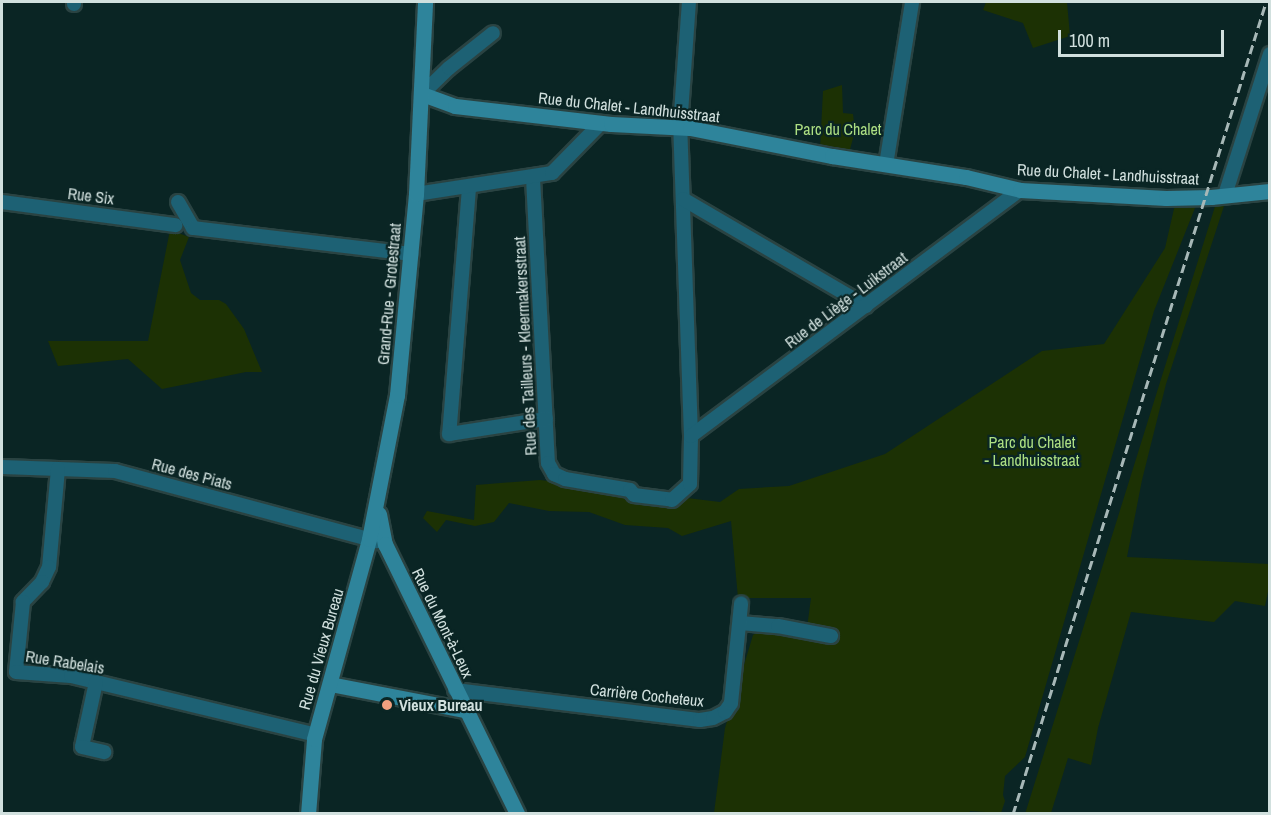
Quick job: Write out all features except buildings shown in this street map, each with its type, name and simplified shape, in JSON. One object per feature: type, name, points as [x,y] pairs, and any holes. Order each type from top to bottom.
[{"type":"main road","name":"Grand-Rue - Grotestraat","points":[[379,496],[398,389],[411,254],[422,94],[425,2]]},
{"type":"main road","name":"Rue du Chalet - Landhuisstraat","points":[[422,94],[455,106],[601,123],[680,127],[886,165],[966,177],[1020,190],[1166,198],[1269,191]]},
{"type":"main road","name":"Rue du Vieux Bureau","points":[[308,813],[315,735],[379,496]]},
{"type":"main road","name":"Rue du Mont-à-Leux","points":[[379,496],[380,526],[385,544],[517,813]]},
{"type":"main road","points":[[330,684],[465,710]]},
{"type":"street","points":[[689,2],[680,127],[691,436]]},
{"type":"street","points":[[886,165],[912,2]]},
{"type":"street","points":[[422,94],[448,68],[493,33]]},
{"type":"street","points":[[1225,195],[1269,54]]},
{"type":"street","points":[[416,194],[469,188],[552,173],[601,123]]},
{"type":"street","name":"Rue des Tailleurs - Kleermakersstraat","points":[[533,178],[548,464],[554,474],[565,479],[630,490],[634,495],[672,500],[690,484],[691,436]]},
{"type":"street","points":[[469,188],[449,434],[546,419]]},
{"type":"street","name":"Rue de Liège - Luikstraat","points":[[691,436],[1020,190]]},
{"type":"street","points":[[683,199],[866,306]]},
{"type":"street","name":"Rue Six","points":[[2,202],[176,225]]},
{"type":"street","points":[[178,202],[193,228],[411,254]]},
{"type":"street","name":"Rue des Piats","points":[[2,467],[129,474],[369,539]]},
{"type":"street","name":"Rue Rabelais","points":[[58,469],[50,567],[42,582],[23,602],[16,672],[45,673],[96,682],[315,735]]},
{"type":"street","points":[[369,539],[385,544]]},
{"type":"street","name":"Carrière Cocheteux","points":[[455,690],[700,720],[713,718],[725,712],[731,703],[741,604]]},
{"type":"street","points":[[740,623],[778,626],[831,636]]},
{"type":"street","points":[[96,682],[82,747],[104,752]]},
{"type":"green space","points":[[986,2],[1067,2],[1070,36],[1033,48],[1023,23],[983,10]]},
{"type":"green space","name":"Parc du Chalet","points":[[842,85],[843,113],[853,114],[855,131],[849,153],[820,149],[823,91]]},
{"type":"green space","name":"Parc du Chalet - Landhuisstraat","points":[[1176,200],[1197,203],[1154,311],[1025,757],[1005,776],[1003,795],[1005,801],[1001,813],[970,811],[969,814],[714,813],[725,728],[753,635],[762,630],[807,628],[811,598],[738,598],[731,521],[682,536],[668,528],[625,525],[589,512],[549,511],[509,503],[494,522],[475,526],[446,520],[437,532],[423,518],[427,511],[474,520],[476,485],[540,480],[720,502],[739,489],[789,486],[885,454],[1042,351],[1104,344],[1165,248]]},
{"type":"green space","points":[[1217,200],[1226,200],[1166,384],[1142,480],[1127,557],[1269,564],[1269,587],[1265,606],[1235,601],[1214,622],[1131,612],[1098,728],[1091,765],[1068,758],[1051,813],[1025,814]]},
{"type":"green space","points":[[170,230],[189,237],[180,260],[191,293],[200,300],[219,300],[226,304],[244,329],[262,372],[246,372],[162,389],[128,359],[58,366],[48,341],[148,341]]},
{"type":"railway","points":[[1013,814],[1266,2]]},
{"type":"place","name":"Vieux Bureau","points":[[387,705]]}]
